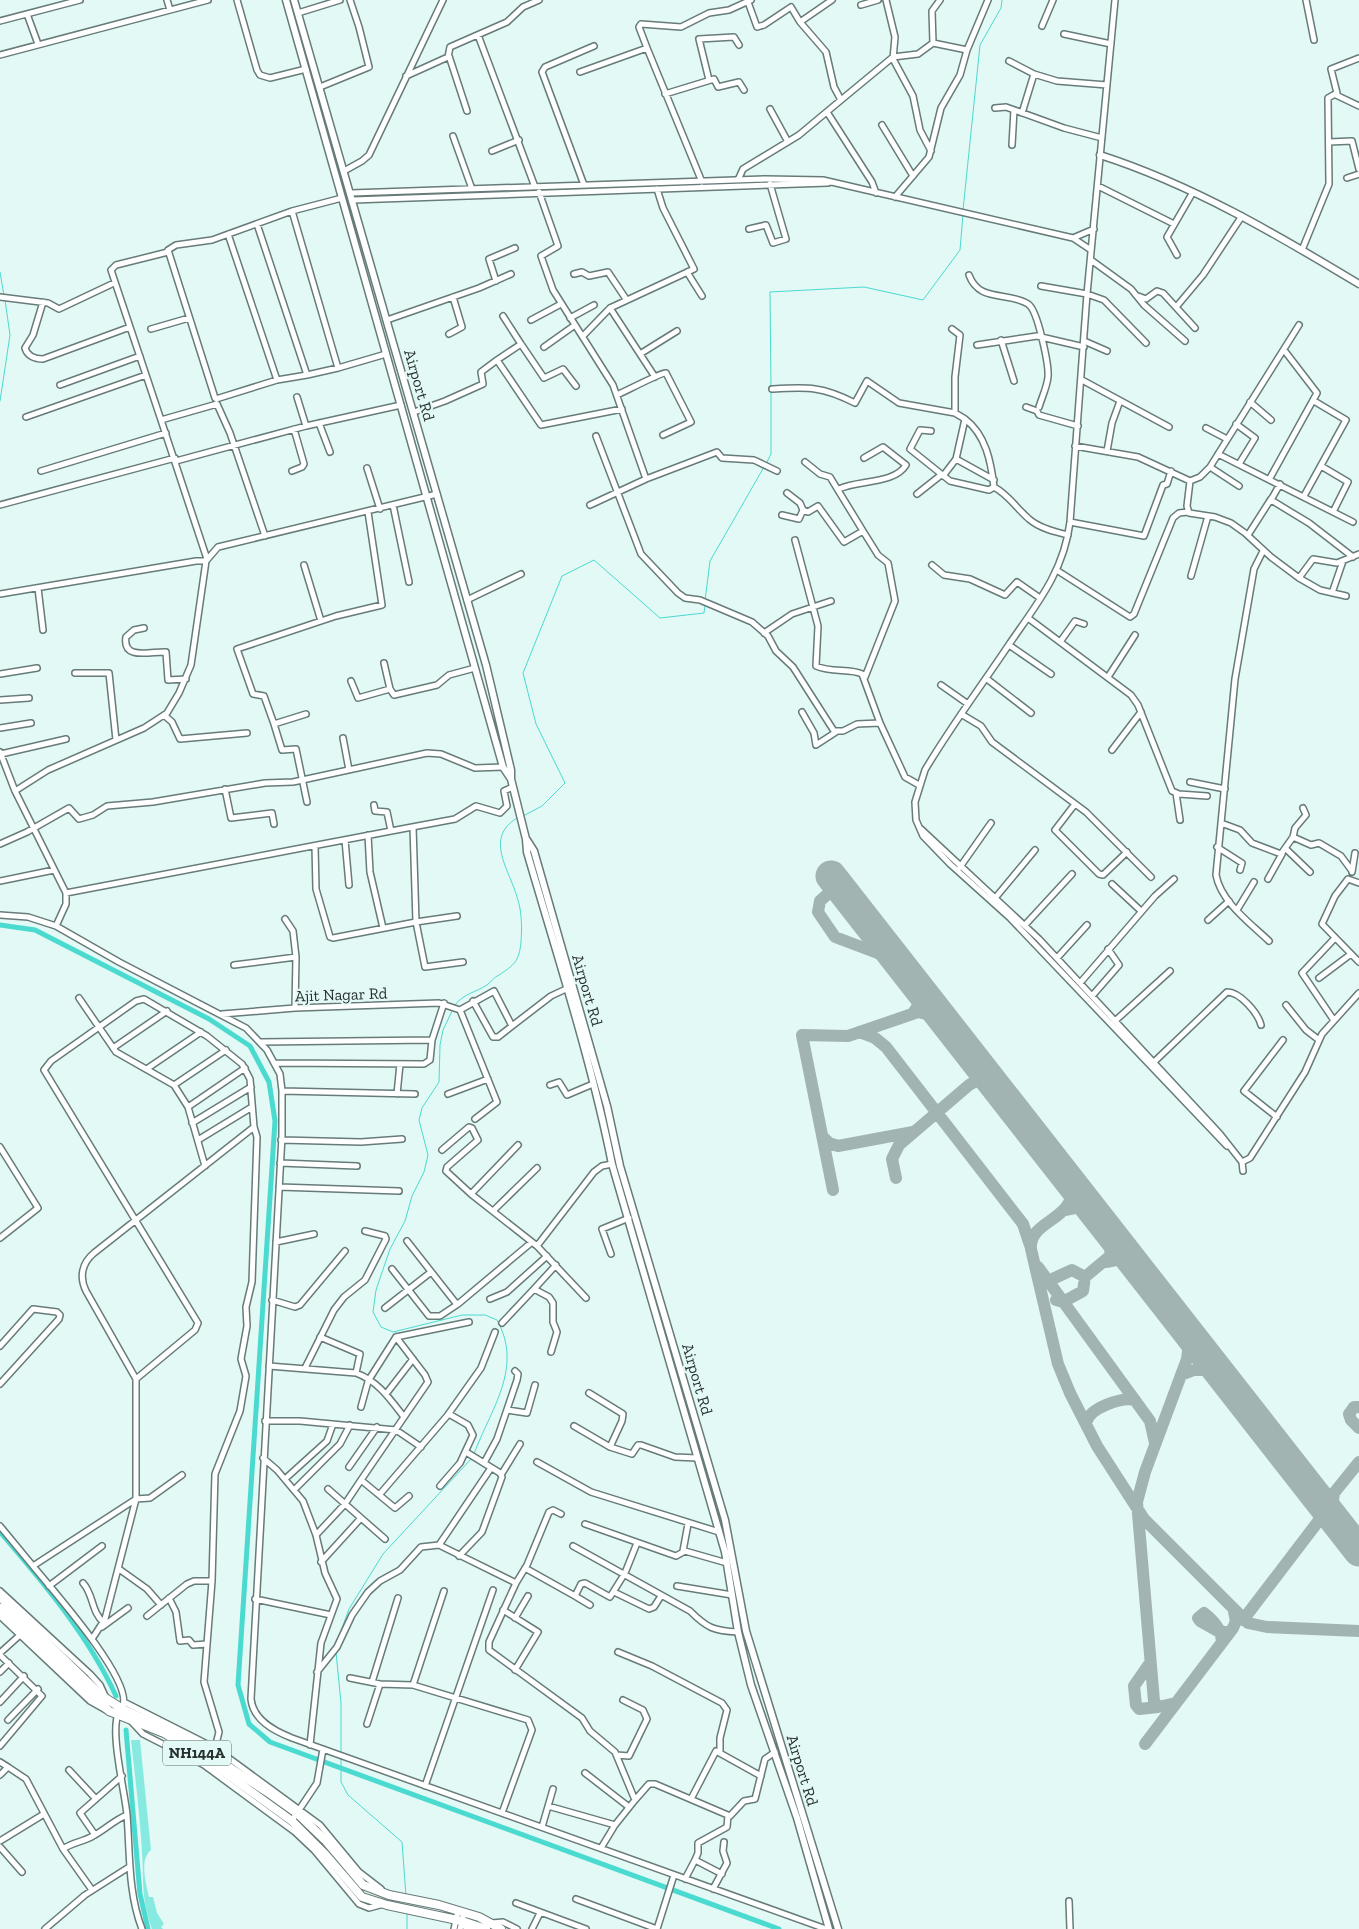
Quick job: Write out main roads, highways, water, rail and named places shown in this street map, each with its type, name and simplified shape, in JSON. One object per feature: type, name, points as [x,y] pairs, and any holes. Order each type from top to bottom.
[{"type":"highway","name":"NH144A","points":[[0,1597],[107,1699],[121,1709],[185,1738],[325,1840],[363,1885],[389,1895],[416,1900],[460,1920]]},
{"type":"highway","name":"NH144A","points":[[0,1608],[28,1638],[109,1710],[121,1709]]},
{"type":"highway","name":"NH144A","points":[[121,1709],[130,1720],[164,1733],[295,1818],[356,1892],[369,1900],[501,1929]]},
{"type":"main road","points":[[286,0],[401,405],[404,423],[427,497],[503,767],[510,779],[526,837],[527,852],[593,1084],[612,1164],[719,1532],[727,1563],[738,1632],[751,1685],[776,1752],[827,1929]]},
{"type":"main road","name":"Airport Rd","points":[[294,0],[486,665],[511,770],[510,779]]},
{"type":"main road","points":[[1100,155],[1128,164],[1193,192],[1242,216],[1359,284]]},
{"type":"main road","name":"Airport Rd","points":[[526,837],[534,851],[576,994],[607,1106],[620,1166],[725,1520],[746,1631],[838,1929]]},
{"type":"waterway","points":[[963,210],[980,45],[1001,8],[1002,0]]},
{"type":"waterway","points":[[771,387],[770,292],[864,287],[923,300],[960,250],[963,214]]},
{"type":"waterway","points":[[0,272],[4,296]]},
{"type":"waterway","points":[[0,401],[10,335],[5,300]]},
{"type":"waterway","points":[[766,464],[771,454],[771,391]]},
{"type":"waterway","points":[[705,601],[710,561],[764,467]]},
{"type":"waterway","points":[[523,816],[542,806],[565,783],[536,724],[523,673],[562,576],[594,560],[660,618],[704,613],[705,605]]},
{"type":"waterway","points":[[455,1005],[462,998],[487,985],[515,962],[519,954],[522,931],[519,902],[505,865],[500,844],[507,826],[517,818]]},
{"type":"waterway","points":[[0,925],[35,930],[209,1019],[250,1046],[269,1082],[275,1121],[238,1685],[249,1724],[270,1742],[779,1929]]},
{"type":"waterway","points":[[453,1009],[443,1030],[440,1045],[439,1082],[422,1108],[419,1120],[428,1155],[424,1172],[412,1196],[405,1221],[390,1249],[376,1290],[373,1312],[381,1327],[393,1332],[462,1315],[485,1315],[497,1320],[504,1338],[507,1355],[506,1372],[502,1389],[474,1454]]},
{"type":"waterway","points":[[338,1639],[349,1609],[383,1554],[472,1458]]},
{"type":"waterway","points":[[0,1532],[64,1610],[105,1673],[116,1696]]},
{"type":"waterway","points":[[336,1652],[341,1703],[341,1753]]},
{"type":"waterway","points":[[126,1730],[140,1894],[148,1929]]},
{"type":"waterway","points":[[341,1757],[341,1782],[348,1795],[402,1842],[406,1896]]},
{"type":"waterway","points":[[407,1912],[407,1929]]}]
